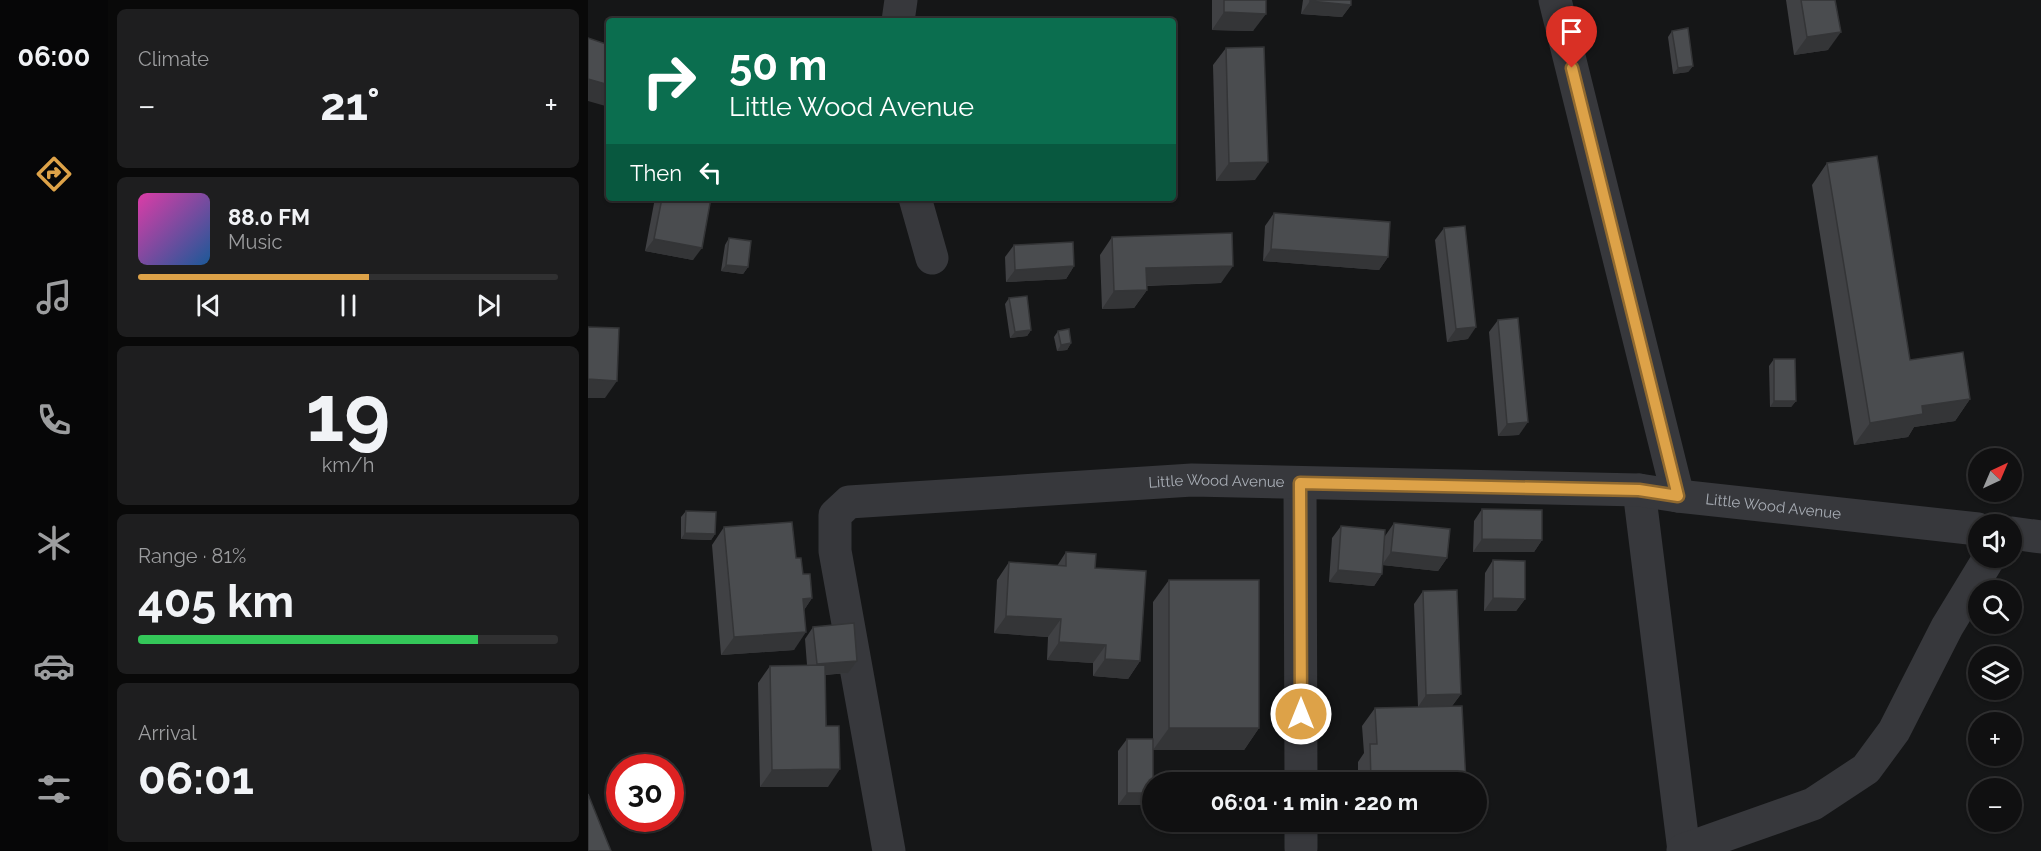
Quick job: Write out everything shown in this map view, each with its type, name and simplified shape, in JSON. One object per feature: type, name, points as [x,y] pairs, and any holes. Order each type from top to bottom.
[{"type":"street","points":[[898,18],[901,0]]},
{"type":"street","points":[[1555,0],[1678,496]]},
{"type":"street","points":[[916,201],[932,258]]},
{"type":"street","name":"Little Wood Avenue","points":[[889,851],[834,551],[835,514],[849,502],[1192,480],[1639,490],[1968,528]]},
{"type":"street","points":[[1300,483],[1301,772]]},
{"type":"street","points":[[1639,490],[1684,850],[1813,804],[1866,769],[1894,731],[1947,627],[1983,568]]},
{"type":"street","points":[[2022,534],[2041,537]]},
{"type":"building","points":[[1224,0],[1266,0],[1266,14],[1224,12]]},
{"type":"building","points":[[1351,0],[1351,5],[1310,1]]},
{"type":"building","points":[[1801,0],[1835,0],[1841,32],[1807,37]]},
{"type":"building","points":[[1688,28],[1693,66],[1678,68],[1672,31]]},
{"type":"building","points":[[588,38],[606,44],[606,84],[588,79]]},
{"type":"building","points":[[1264,47],[1268,162],[1229,163],[1226,48]]},
{"type":"building","points":[[1877,156],[1910,360],[1963,352],[1970,399],[1922,406],[1923,414],[1870,423],[1827,163]]},
{"type":"building","points":[[661,201],[710,201],[702,248],[654,239]]},
{"type":"building","points":[[1274,213],[1390,222],[1388,257],[1271,249]]},
{"type":"building","points":[[1465,226],[1476,327],[1456,329],[1444,228]]},
{"type":"building","points":[[1232,233],[1233,266],[1146,268],[1147,290],[1114,291],[1112,237]]},
{"type":"building","points":[[729,238],[751,241],[748,267],[726,265]]},
{"type":"building","points":[[1073,242],[1074,266],[1015,270],[1014,245]]},
{"type":"building","points":[[1027,296],[1031,330],[1015,332],[1009,298]]},
{"type":"building","points":[[1518,318],[1528,422],[1507,424],[1498,320]]},
{"type":"building","points":[[588,327],[619,328],[617,381],[588,379]]},
{"type":"building","points":[[1069,329],[1071,343],[1061,345],[1058,331]]},
{"type":"building","points":[[1774,359],[1795,359],[1796,401],[1774,401]]},
{"type":"building","points":[[1482,509],[1542,510],[1542,540],[1482,539]]},
{"type":"building","points":[[686,511],[716,512],[715,534],[685,533]]},
{"type":"building","points":[[792,522],[796,558],[801,558],[803,574],[810,574],[812,598],[803,599],[806,632],[734,637],[724,527]]},
{"type":"building","points":[[1394,523],[1450,529],[1447,558],[1391,552]]},
{"type":"building","points":[[1341,526],[1385,530],[1382,574],[1338,570]]},
{"type":"building","points":[[1066,552],[1096,554],[1095,568],[1146,571],[1140,661],[1105,659],[1106,645],[1059,642],[1061,619],[1006,616],[1009,562],[1066,566]]},
{"type":"building","points":[[1493,560],[1525,561],[1525,599],[1493,598]]},
{"type":"building","points":[[1169,580],[1259,580],[1259,728],[1169,728]]},
{"type":"building","points":[[1457,590],[1461,694],[1426,695],[1423,591]]},
{"type":"building","points":[[854,623],[857,661],[817,664],[813,627]]},
{"type":"building","points":[[825,665],[826,726],[839,726],[840,769],[772,770],[770,666]]},
{"type":"building","points":[[1462,706],[1465,772],[1371,772],[1370,744],[1377,744],[1375,708]]},
{"type":"building","points":[[1127,739],[1153,739],[1153,772],[1142,772],[1142,793],[1127,793]]},
{"type":"building","points":[[588,794],[611,851],[588,851]]},
{"type":"route","points":[[1301,714],[1300,483],[1639,490],[1678,496],[1572,68]]}]
